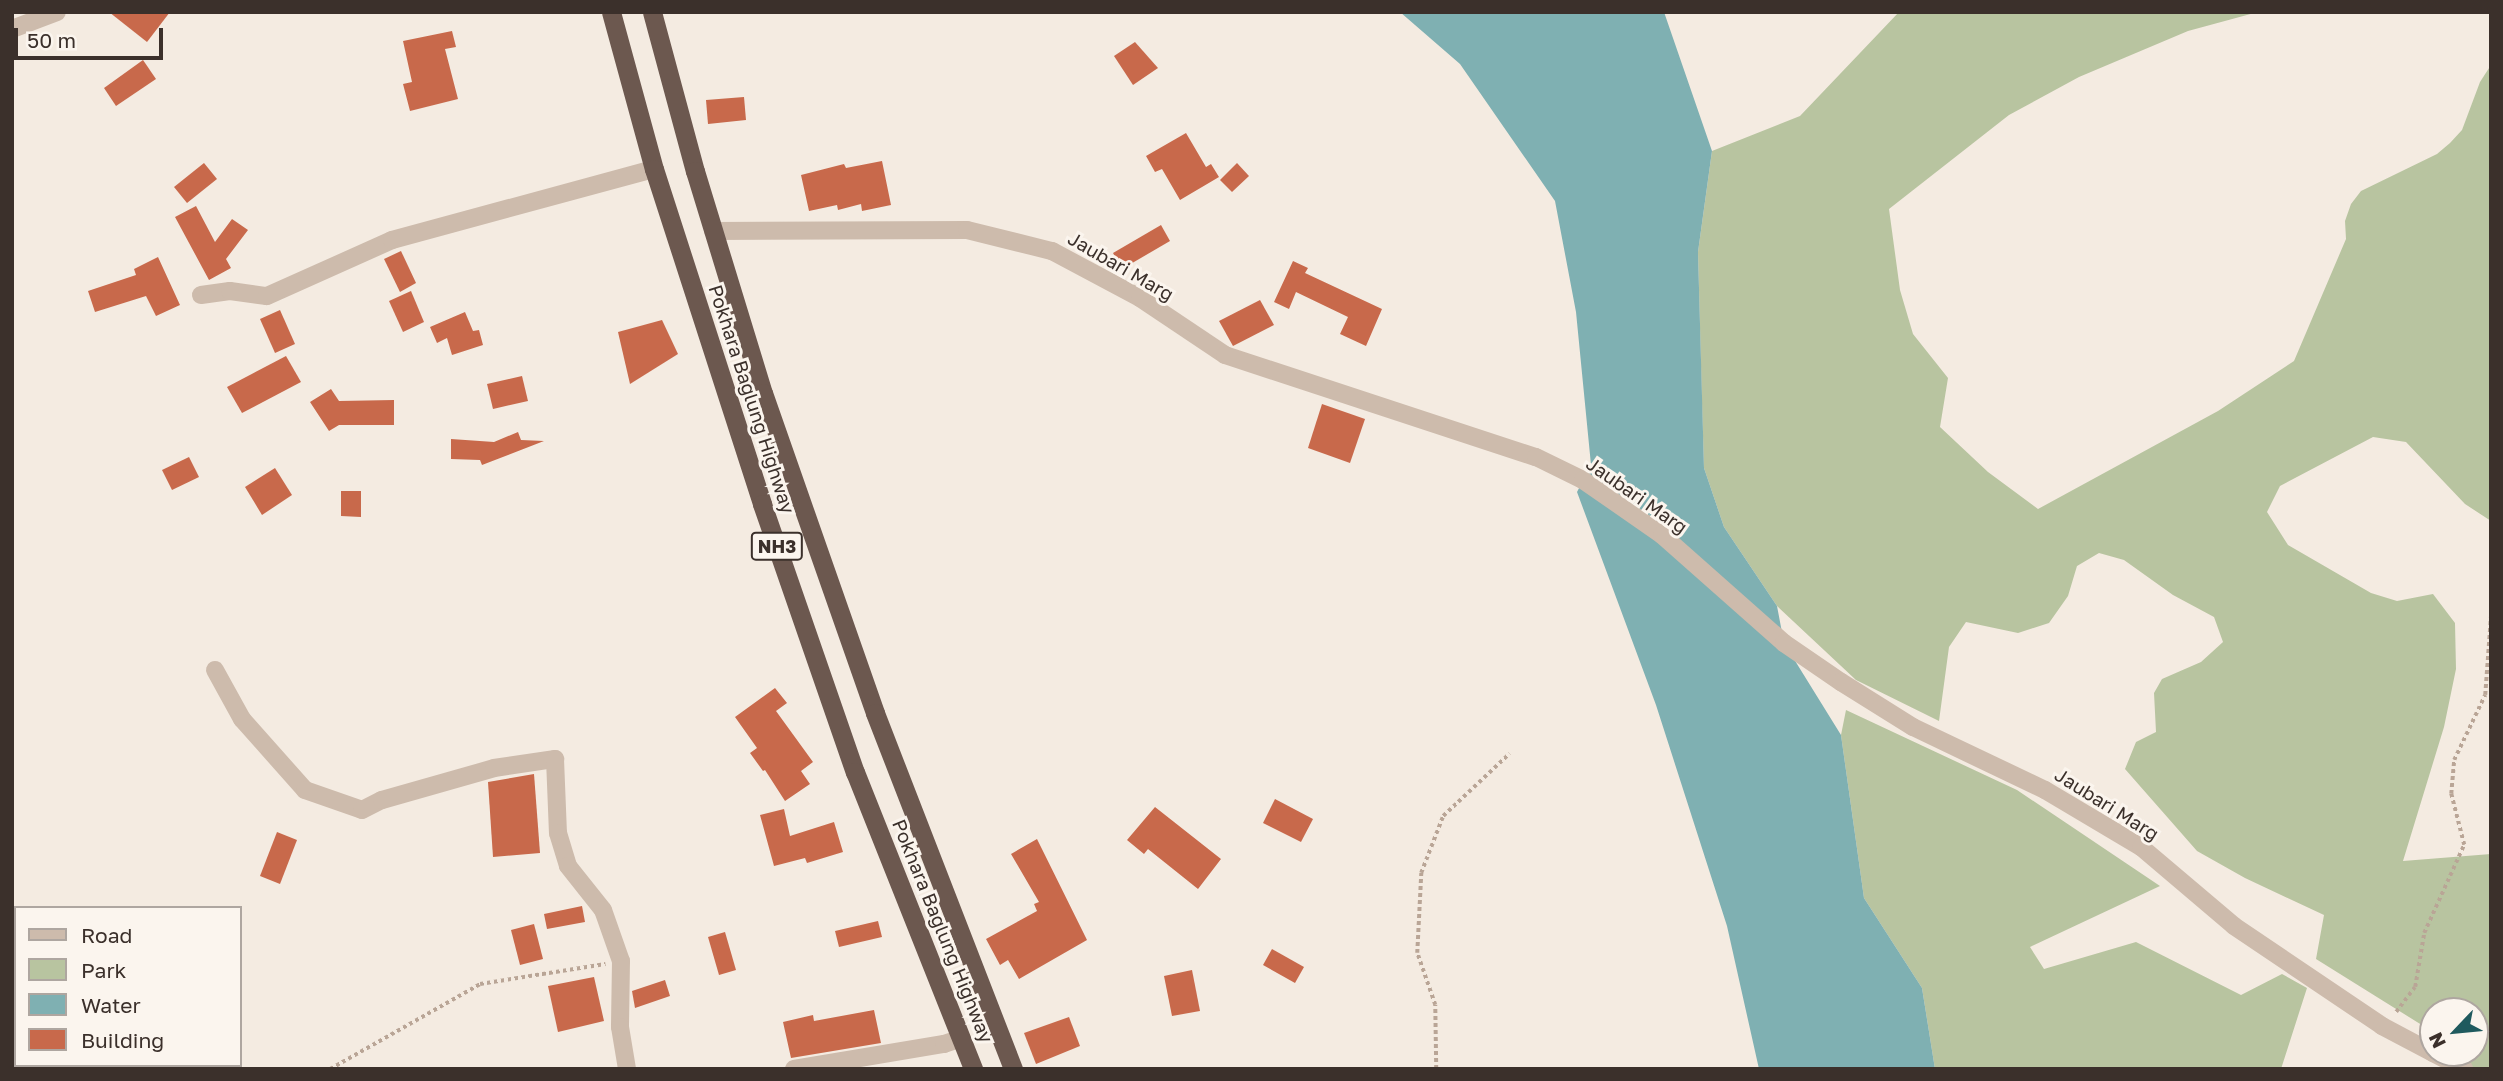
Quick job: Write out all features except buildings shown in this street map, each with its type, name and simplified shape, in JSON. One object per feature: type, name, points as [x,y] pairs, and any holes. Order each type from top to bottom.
[{"type":"highway","name":"Pokhara Baglung Highway","points":[[611,12],[654,169],[762,504],[855,772],[973,1069]]},
{"type":"highway","name":"Pokhara Baglung Highway","points":[[652,12],[713,231],[763,393],[875,713],[1013,1069]]},
{"type":"street","points":[[12,29],[57,12]]},
{"type":"street","points":[[201,295],[230,291],[267,296],[392,240],[654,169]]},
{"type":"street","name":"Jaubari Marg","points":[[713,231],[967,230],[1052,251],[1140,298],[1224,355],[1536,457],[1583,480],[1662,535],[1784,643],[1842,682],[1913,727],[2045,790],[2141,847],[2234,926],[2382,1026],[2419,1046]]},
{"type":"street","points":[[215,670],[242,719],[305,790],[362,810],[382,800],[494,768],[555,759],[558,833],[568,866],[603,910],[621,961],[620,1027],[627,1069]]},
{"type":"street","points":[[794,1069],[842,1065],[961,1038]]},
{"type":"path","points":[[2382,1026],[2407,1000],[2414,987],[2424,933],[2464,845],[2451,794],[2454,760],[2485,695],[2491,614]]},
{"type":"path","points":[[1436,1069],[1435,1005],[1417,953],[1421,873],[1443,816],[1509,754]]},
{"type":"path","points":[[330,1069],[480,984],[621,961]]},
{"type":"green space","points":[[1899,12],[2258,12],[2188,31],[2079,77],[2009,115],[1889,209],[1900,290],[1913,334],[1948,378],[1940,427],[1988,472],[2038,509],[2218,411],[2294,361],[2346,239],[2345,221],[2351,204],[2361,191],[2437,154],[2450,143],[2462,130],[2480,82],[2491,65],[2491,521],[2465,504],[2406,442],[2373,437],[2280,486],[2267,512],[2288,545],[2371,593],[2397,601],[2433,594],[2455,623],[2456,669],[2444,727],[2403,861],[2491,854],[2491,1069],[2468,1069],[2489,1067],[2489,997],[2419,997],[2419,1023],[2316,959],[2324,915],[2245,878],[2197,851],[2125,769],[2136,742],[2156,732],[2154,693],[2162,679],[2201,662],[2223,642],[2214,617],[2173,595],[2124,560],[2099,553],[2077,566],[2068,596],[2049,623],[2018,633],[1966,622],[1949,647],[1939,721],[1856,680],[1777,606],[1724,527],[1704,468],[1698,252],[1712,151],[1800,116]]},
{"type":"green space","points":[[1846,710],[2017,790],[2160,886],[2030,947],[2044,969],[2136,942],[2241,995],[2282,974],[2307,988],[2281,1069],[1935,1069],[1922,988],[1864,898],[1841,735]]},
{"type":"green space","points":[[12,1003],[14,1067],[49,1069],[12,1069]]},
{"type":"water","points":[[1400,12],[1664,12],[1712,151],[1698,252],[1704,468],[1724,527],[1777,606],[1784,643],[1841,735],[1864,898],[1922,988],[1935,1069],[1759,1069],[1727,926],[1656,705],[1577,492],[1591,465],[1576,312],[1555,201],[1460,64]]}]
